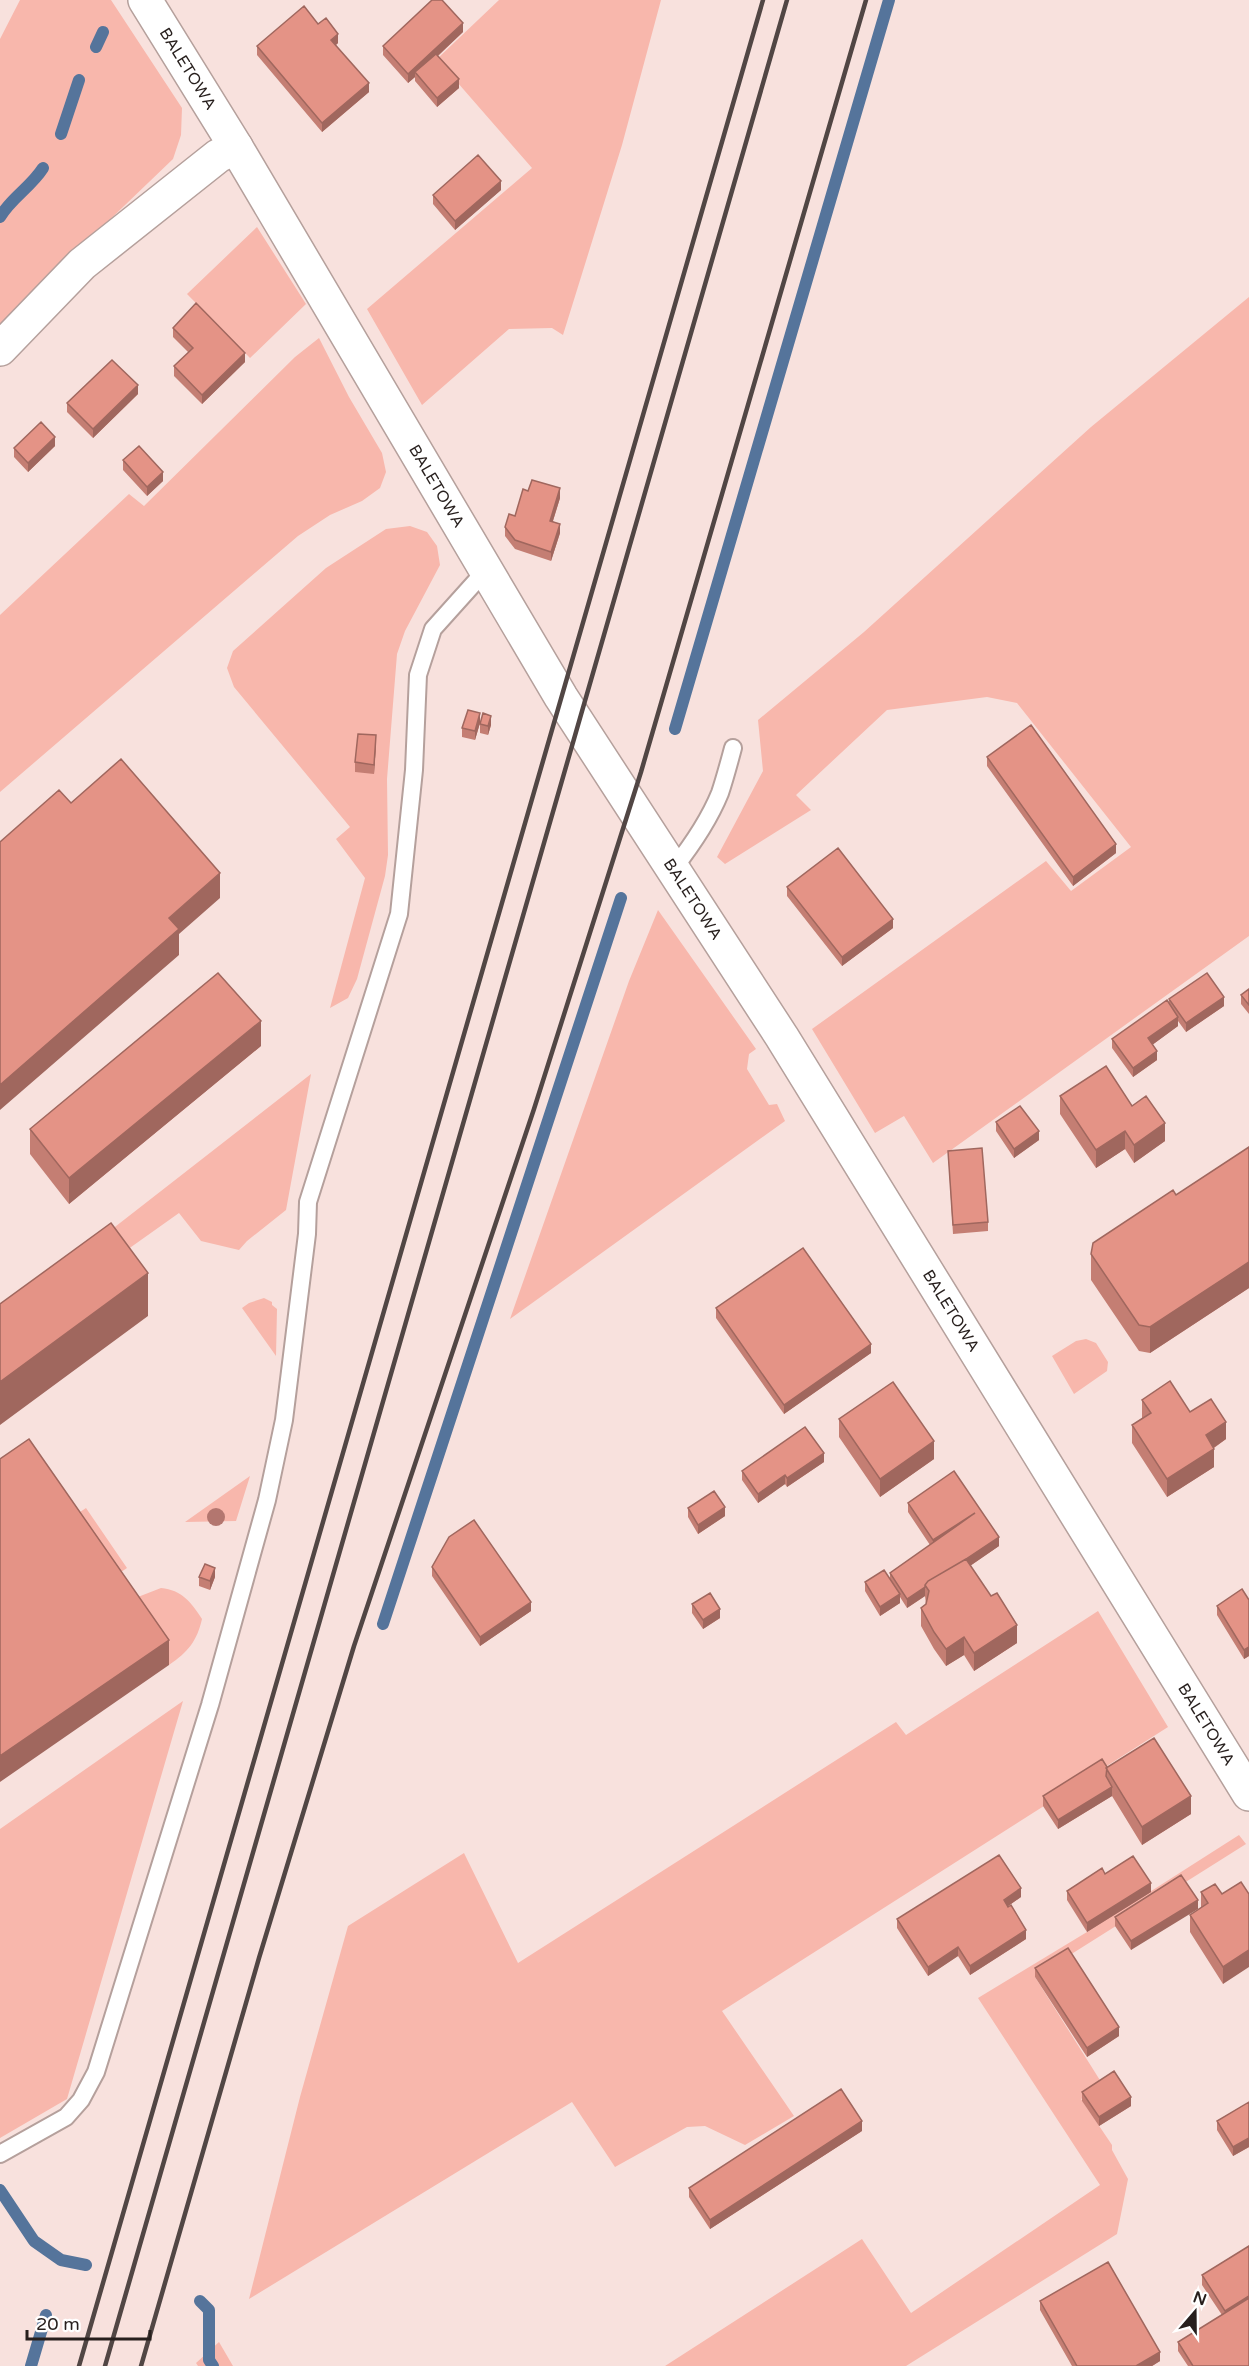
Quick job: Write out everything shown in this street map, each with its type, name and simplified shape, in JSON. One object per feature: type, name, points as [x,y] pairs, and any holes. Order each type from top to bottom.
[{"type":"street","name":"BALETOWA","points":[[145,0],[236,147],[579,726],[674,868],[955,1315],[1249,1794]]},
{"type":"street","points":[[0,349],[82,264],[218,156],[236,147]]},
{"type":"lane","points":[[0,2154],[66,2117],[81,2100],[96,2072],[203,1727],[267,1500],[284,1420],[307,1234],[308,1202],[399,914],[414,770],[418,675],[433,629],[486,570]]},
{"type":"lane","points":[[674,868],[710,814],[720,792],[733,748]]},
{"type":"shaded area","points":[[20,0],[111,0],[182,108],[181,135],[173,159],[0,325],[0,39]]},
{"type":"shaded area","points":[[499,0],[661,0],[622,145],[563,335],[552,328],[509,329],[422,405],[367,309],[532,168],[437,59]]},
{"type":"shaded area","points":[[257,227],[306,304],[250,358],[187,294]]},
{"type":"shaded area","points":[[1249,297],[1249,936],[933,1163],[904,1116],[875,1133],[812,1029],[1046,861],[1071,891],[1131,847],[1017,703],[987,697],[887,710],[796,795],[811,810],[725,864],[717,857],[763,771],[758,720],[864,632],[1091,427]]},
{"type":"shaded area","points":[[319,338],[349,397],[382,453],[386,472],[380,488],[362,501],[330,515],[298,536],[0,792],[0,615],[129,494],[144,506],[295,357]]},
{"type":"shaded area","points":[[410,526],[427,532],[437,546],[440,565],[405,631],[397,654],[387,779],[388,855],[385,876],[357,979],[348,998],[330,1008],[365,878],[336,839],[350,827],[234,687],[227,668],[233,651],[326,568],[386,529]]},
{"type":"shaded area","points":[[658,910],[756,1049],[749,1054],[747,1069],[769,1105],[777,1104],[785,1121],[510,1319],[629,981]]},
{"type":"shaded area","points":[[311,1074],[286,1210],[239,1250],[201,1241],[179,1213],[117,1257],[102,1237]]},
{"type":"shaded area","points":[[264,1298],[272,1302],[277,1309],[276,1356],[242,1308]]},
{"type":"shaded area","points":[[1086,1339],[1096,1343],[1108,1362],[1107,1371],[1074,1394],[1052,1356],[1076,1341]]},
{"type":"shaded area","points":[[250,1476],[236,1521],[185,1522]]},
{"type":"shaded area","points":[[86,1508],[127,1568],[109,1580],[68,1520]]},
{"type":"shaded area","points":[[161,1588],[180,1594],[194,1607],[202,1619],[191,1645],[169,1665],[125,1602]]},
{"type":"shaded area","points":[[1098,1611],[1168,1727],[722,2011],[794,2116],[745,2145],[705,2126],[687,2127],[615,2167],[572,2102],[249,2299],[300,2097],[348,1926],[464,1853],[518,1963],[896,1722],[906,1735]]},
{"type":"shaded area","points":[[183,1701],[67,2099],[0,2138],[0,1829]]},
{"type":"shaded area","points":[[1239,1835],[1246,1844],[1035,1977],[1103,2085],[1081,2099],[1112,2145],[1112,2150],[1128,2179],[1117,2234],[906,2366],[665,2366],[862,2239],[911,2313],[1100,2185],[978,1998]]},
{"type":"shaded area","points":[[219,2342],[233,2366],[198,2366],[196,2363]]},
{"type":"building","points":[[432,0],[442,0],[463,23],[408,74],[383,46]]},
{"type":"building","points":[[304,6],[318,24],[326,18],[338,34],[331,40],[369,83],[322,123],[257,46]]},
{"type":"building","points":[[436,54],[459,79],[437,98],[415,72]]},
{"type":"building","points":[[478,155],[501,181],[455,221],[433,195]]},
{"type":"building","points":[[196,303],[245,353],[202,395],[174,366],[193,348],[173,328]]},
{"type":"building","points":[[112,360],[138,385],[93,429],[67,403]]},
{"type":"building","points":[[41,422],[55,437],[28,463],[14,448]]},
{"type":"building","points":[[139,446],[163,472],[147,487],[123,460]]},
{"type":"building","points":[[532,480],[560,488],[550,521],[560,524],[551,552],[515,540],[505,527],[509,514],[515,516],[523,489],[528,491]]},
{"type":"building","points":[[468,710],[480,713],[475,731],[462,728]]},
{"type":"building","points":[[483,713],[491,716],[488,726],[480,724]]},
{"type":"building","points":[[1031,725],[1116,844],[1073,877],[987,757]]},
{"type":"building","points":[[358,734],[376,735],[374,765],[355,762]]},
{"type":"building","points":[[121,759],[220,873],[169,918],[179,929],[0,1085],[0,842],[59,790],[71,803]]},
{"type":"building","points":[[838,848],[893,919],[842,957],[787,887]]},
{"type":"building","points":[[218,973],[261,1021],[69,1178],[30,1129]]},
{"type":"building","points":[[1207,973],[1224,997],[1186,1023],[1169,999]]},
{"type":"building","points":[[1249,989],[1249,1005],[1241,995]]},
{"type":"building","points":[[1167,1000],[1178,1017],[1148,1038],[1157,1051],[1133,1068],[1112,1039]]},
{"type":"building","points":[[1106,1066],[1132,1106],[1146,1096],[1165,1123],[1134,1145],[1125,1131],[1096,1150],[1060,1096]]},
{"type":"building","points":[[1020,1106],[1039,1131],[1014,1149],[996,1122]]},
{"type":"building","points":[[1249,1147],[1249,1262],[1150,1327],[1139,1325],[1091,1254],[1093,1243],[1173,1190],[1176,1195]]},
{"type":"building","points":[[982,1148],[988,1222],[953,1225],[948,1151]]},
{"type":"building","points":[[111,1223],[148,1273],[0,1382],[0,1304]]},
{"type":"building","points":[[803,1248],[871,1344],[784,1405],[716,1308]]},
{"type":"building","points":[[1170,1381],[1190,1412],[1211,1399],[1226,1422],[1206,1435],[1214,1449],[1167,1479],[1132,1425],[1151,1413],[1142,1400]]},
{"type":"building","points":[[893,1382],[934,1441],[880,1479],[839,1419]]},
{"type":"building","points":[[805,1427],[824,1453],[787,1478],[785,1475],[758,1494],[742,1471]]},
{"type":"building","points":[[29,1439],[169,1640],[0,1756],[0,1459]]},
{"type":"building","points":[[954,1471],[999,1537],[928,1581],[925,1587],[907,1599],[890,1573],[975,1513],[933,1540],[908,1503]]},
{"type":"building","points":[[714,1491],[725,1507],[698,1525],[688,1508]]},
{"type":"building","points":[[474,1520],[531,1602],[480,1637],[432,1567],[449,1537]]},
{"type":"building","points":[[966,1559],[991,1596],[997,1593],[1017,1625],[974,1653],[964,1637],[946,1649],[921,1608],[926,1604],[929,1591],[925,1585],[928,1581]]},
{"type":"building","points":[[205,1564],[215,1568],[210,1581],[199,1577]]},
{"type":"building","points":[[884,1570],[900,1594],[880,1607],[865,1582]]},
{"type":"building","points":[[1242,1589],[1249,1600],[1249,1647],[1244,1650],[1217,1606]]},
{"type":"building","points":[[710,1593],[720,1609],[703,1620],[692,1604]]},
{"type":"building","points":[[1154,1738],[1191,1796],[1142,1827],[1106,1768]]},
{"type":"building","points":[[1102,1759],[1107,1767],[1106,1776],[1112,1787],[1058,1820],[1043,1796]]},
{"type":"building","points":[[999,1855],[1021,1888],[1004,1900],[1008,1907],[1011,1905],[1026,1930],[970,1966],[958,1947],[928,1967],[897,1919]]},
{"type":"building","points":[[1133,1856],[1151,1883],[1087,1923],[1067,1891],[1102,1868],[1105,1874]]},
{"type":"building","points":[[1181,1875],[1198,1900],[1131,1941],[1115,1917]]},
{"type":"building","points":[[1241,1882],[1249,1894],[1249,1950],[1223,1967],[1190,1915],[1208,1903],[1201,1892],[1215,1884],[1222,1894]]},
{"type":"building","points":[[1068,1948],[1119,2027],[1087,2048],[1035,1968]]},
{"type":"building","points":[[1114,2071],[1131,2097],[1099,2117],[1082,2092]]},
{"type":"building","points":[[841,2089],[862,2121],[710,2220],[689,2188]]},
{"type":"building","points":[[1249,2102],[1249,2138],[1233,2147],[1217,2121]]},
{"type":"building","points":[[1249,2246],[1249,2296],[1225,2311],[1202,2275]]},
{"type":"building","points":[[1108,2262],[1160,2352],[1136,2366],[1077,2366],[1040,2301]]},
{"type":"building","points":[[1249,2298],[1249,2366],[1193,2366],[1178,2342]]},
{"type":"waterway","points":[[675,729],[889,0]]},
{"type":"waterway","points":[[96,47],[103,32]]},
{"type":"waterway","points":[[61,134],[79,80]]},
{"type":"waterway","points":[[0,217],[43,168]]},
{"type":"waterway","points":[[383,1624],[621,898]]},
{"type":"waterway","points":[[0,2190],[34,2241],[61,2260],[86,2265]]},
{"type":"waterway","points":[[200,2301],[209,2310],[209,2360],[213,2366]]},
{"type":"waterway","points":[[31,2366],[46,2315]]},
{"type":"railway","points":[[79,2366],[763,0]]},
{"type":"railway","points":[[105,2366],[787,0]]},
{"type":"railway","points":[[141,2366],[259,1958],[354,1646],[534,1109],[641,772],[866,0]]}]
